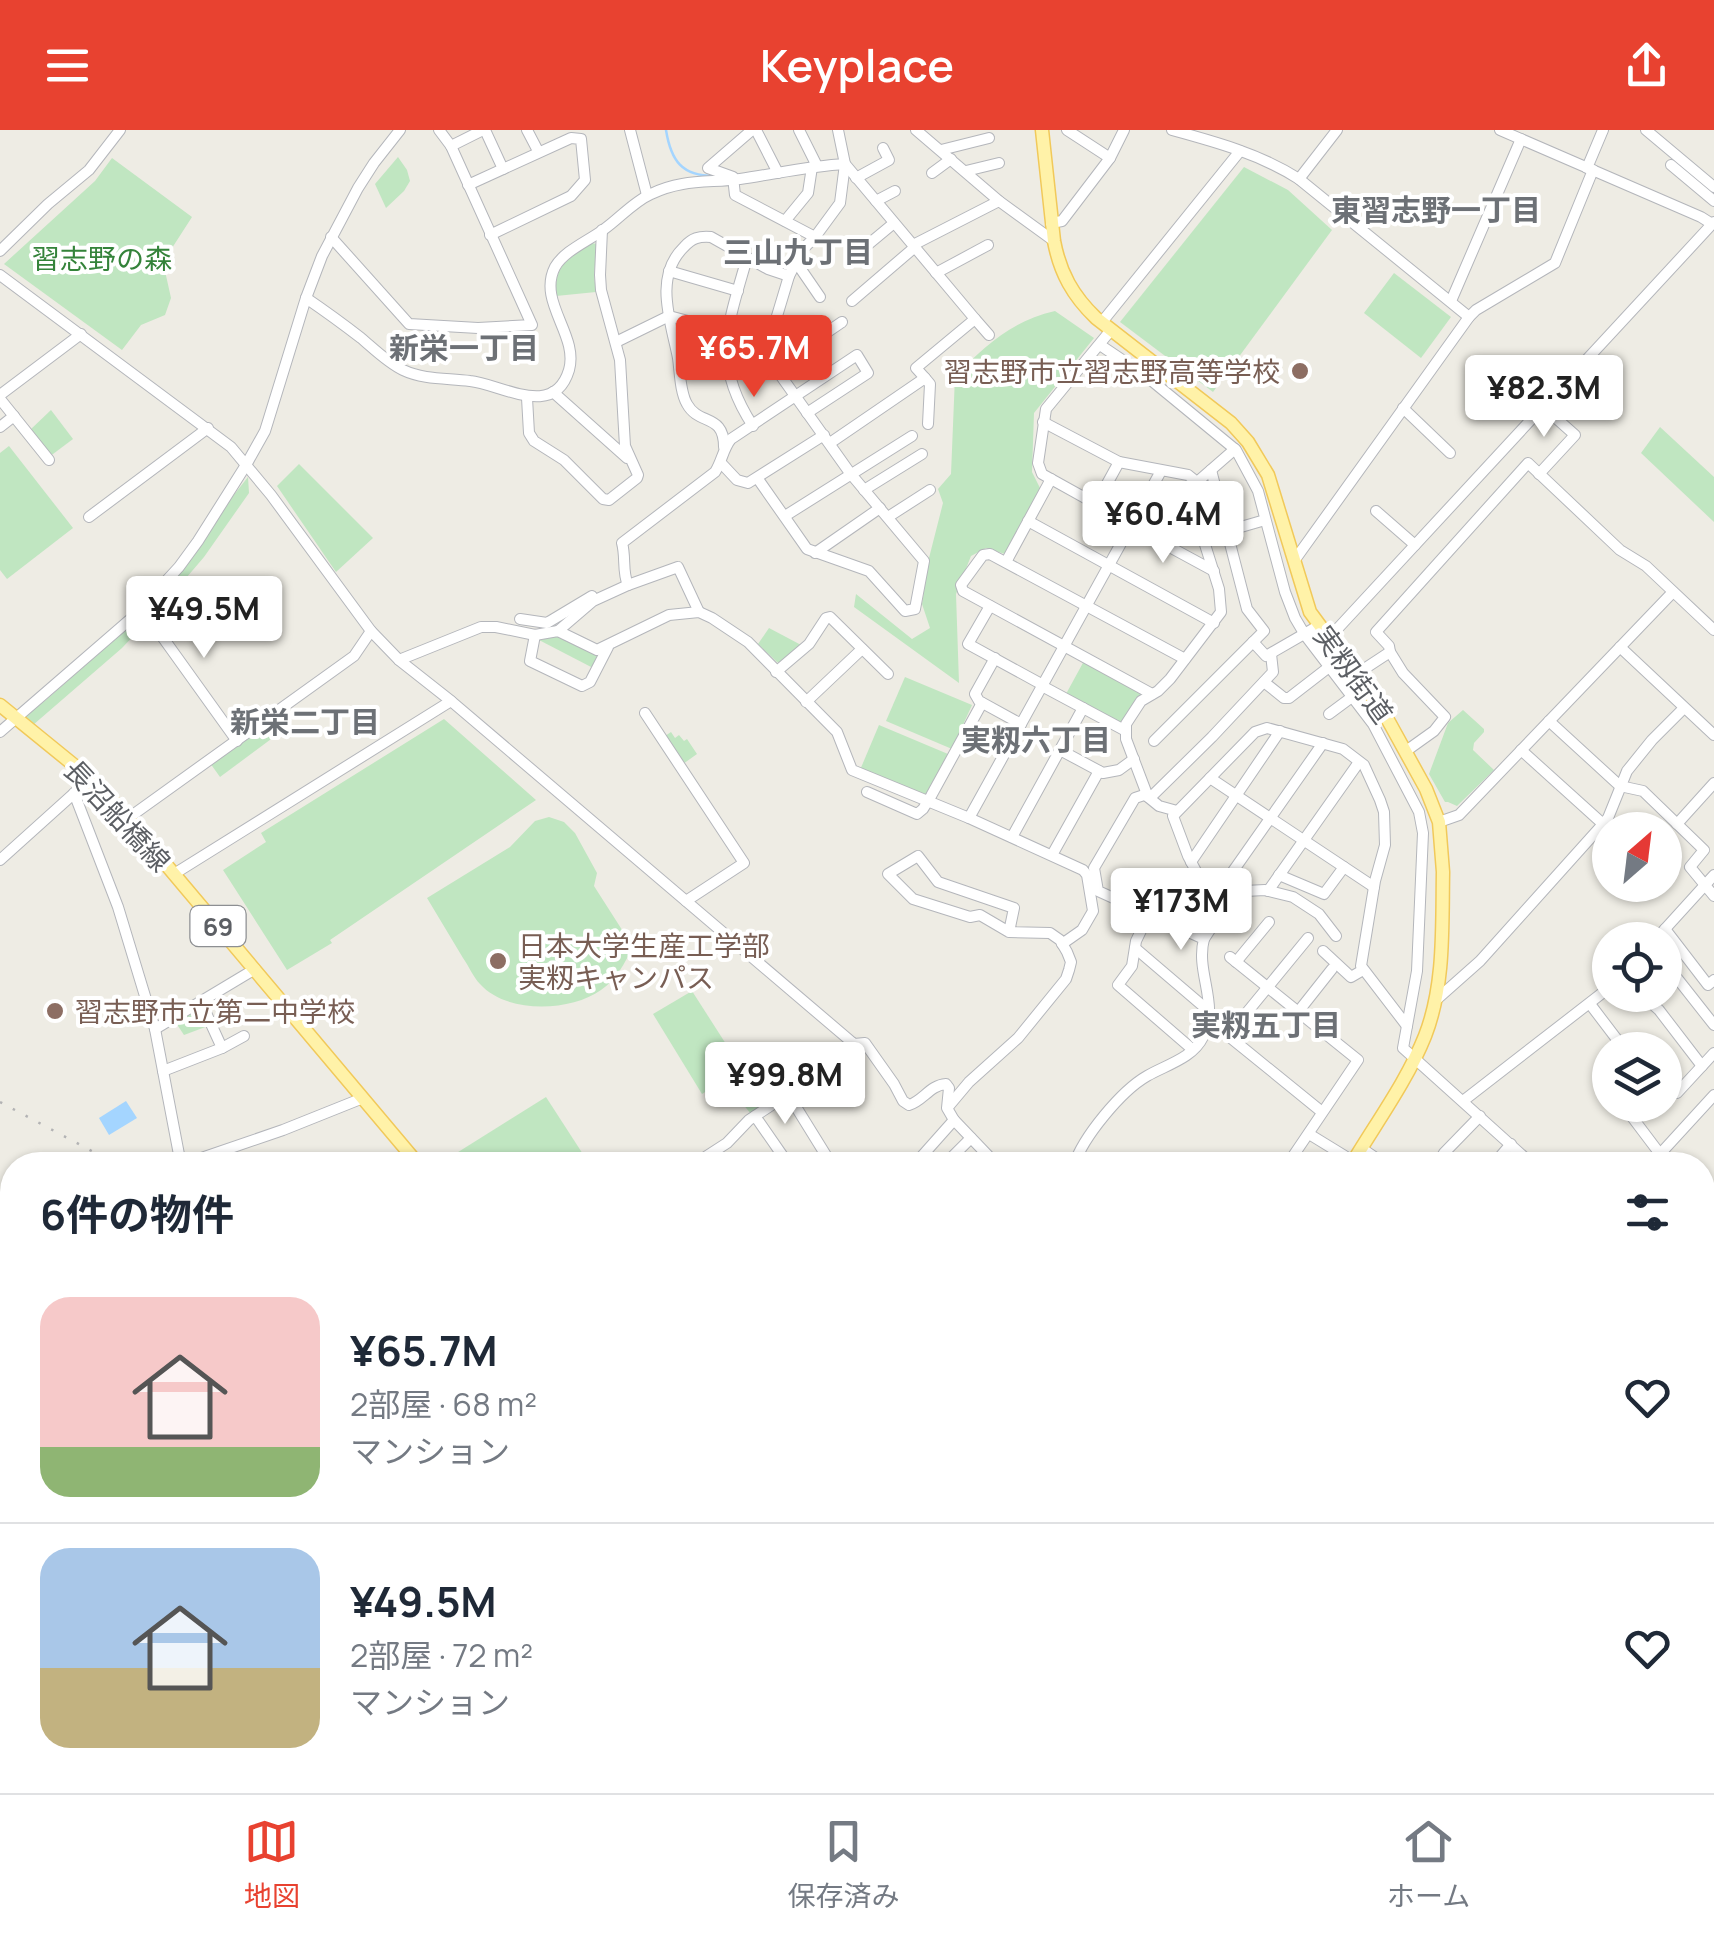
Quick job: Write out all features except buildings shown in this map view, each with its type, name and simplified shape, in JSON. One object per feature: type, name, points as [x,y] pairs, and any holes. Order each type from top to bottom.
[{"type":"main road","name":"実籾街道","points":[[1042,130],[1054,242],[1061,270],[1073,293],[1107,326],[1231,423],[1248,442],[1268,475],[1305,599],[1318,626],[1382,711],[1426,789],[1439,822],[1443,872],[1435,1001],[1415,1058],[1359,1152]]},
{"type":"main road","name":"長沼船橋線","points":[[0,705],[90,779],[128,820],[408,1152]]},
{"type":"street","points":[[0,250],[90,170],[120,130]]},
{"type":"street","points":[[0,732],[141,608],[179,567],[246,464],[270,416],[306,298],[331,237],[374,163],[400,130]]},
{"type":"street","points":[[331,237],[409,324],[478,328],[532,325],[451,146],[440,130]]},
{"type":"street","points":[[451,146],[484,130],[503,168]]},
{"type":"street","points":[[527,130],[538,152]]},
{"type":"street","points":[[630,130],[647,195]]},
{"type":"street","points":[[778,173],[754,130],[708,168],[730,174],[736,195],[815,237]]},
{"type":"street","points":[[785,221],[808,193],[814,166],[799,130]]},
{"type":"street","points":[[758,478],[807,549],[869,571],[905,611],[915,609],[924,561],[850,473],[794,396],[781,376],[775,346],[777,316],[789,276],[803,249],[840,203],[844,164],[838,130]]},
{"type":"street","points":[[916,130],[1054,242]]},
{"type":"street","points":[[1067,130],[1110,158]]},
{"type":"street","points":[[1051,223],[1062,221],[1110,158],[1124,130]]},
{"type":"street","points":[[1172,130],[1217,136],[1277,165],[1470,316]]},
{"type":"street","points":[[1299,179],[1338,130]]},
{"type":"street","points":[[1294,561],[1470,316],[1555,262],[1603,130]]},
{"type":"street","points":[[1646,130],[1714,186]]},
{"type":"street","points":[[1328,639],[1713,223],[1503,131]]},
{"type":"street","points":[[468,185],[569,134],[581,139],[586,180],[570,196],[490,235]]},
{"type":"street","points":[[941,150],[989,138]]},
{"type":"street","points":[[1451,302],[1522,139]]},
{"type":"street","points":[[856,178],[889,160],[884,148]]},
{"type":"street","points":[[1214,571],[1042,474],[1038,463],[1046,409],[1100,345],[1107,326],[1240,150]]},
{"type":"street","points":[[932,173],[951,159]]},
{"type":"street","points":[[966,171],[999,163]]},
{"type":"street","points":[[306,298],[403,370],[430,378],[485,383],[527,398],[553,392],[565,378],[570,358],[552,298],[553,272],[561,260],[647,195],[680,183],[734,180],[844,164]]},
{"type":"street","points":[[844,164],[989,335]]},
{"type":"street","points":[[1671,166],[1714,201]]},
{"type":"street","points":[[876,201],[895,191]]},
{"type":"street","points":[[852,300],[914,246],[999,201]]},
{"type":"street","points":[[853,257],[894,223]]},
{"type":"street","points":[[527,398],[529,434],[534,441],[564,460],[604,499],[609,500],[637,478],[625,446],[622,374],[601,290],[602,230]]},
{"type":"street","points":[[628,584],[622,543],[715,472],[724,448],[724,436],[716,422],[699,415],[686,402],[666,289],[676,255],[686,244],[702,236],[711,237],[768,270],[789,276]]},
{"type":"street","points":[[936,272],[988,245]]},
{"type":"street","points":[[748,258],[726,331],[726,345],[727,368],[738,403],[752,426]]},
{"type":"street","points":[[796,262],[820,296]]},
{"type":"street","points":[[669,272],[738,291]]},
{"type":"street","points":[[0,275],[231,447],[371,631],[399,660],[854,1044],[864,1044],[909,1105],[946,1084],[947,1108],[984,1152]]},
{"type":"street","points":[[616,342],[669,316],[726,331]]},
{"type":"street","points":[[928,424],[930,384],[916,368],[974,319]]},
{"type":"street","points":[[779,366],[842,322]]},
{"type":"street","points":[[49,460],[0,397],[81,334]]},
{"type":"street","points":[[726,345],[775,346]]},
{"type":"street","points":[[1100,345],[1146,376],[1235,449],[1258,491],[1285,592],[1305,635],[1379,735],[1422,824],[1417,971],[1403,1048],[1519,1152]]},
{"type":"street","points":[[724,448],[857,355],[868,372],[807,412]]},
{"type":"street","points":[[1504,372],[1575,436],[1540,474]]},
{"type":"street","points":[[721,463],[748,483],[925,378]]},
{"type":"street","points":[[553,392],[630,461]]},
{"type":"street","points":[[1403,408],[1450,453]]},
{"type":"street","points":[[0,428],[14,416]]},
{"type":"street","points":[[1043,422],[1119,462],[1188,475],[1196,482],[1201,498],[1202,534],[1219,588],[1221,612],[1170,679],[1141,701],[1128,719],[1126,732],[1148,795],[1159,806],[1178,811]]},
{"type":"street","points":[[89,517],[208,428]]},
{"type":"street","points":[[785,516],[912,436]]},
{"type":"street","points":[[1196,482],[1235,449]]},
{"type":"street","points":[[864,490],[922,454]]},
{"type":"street","points":[[1096,504],[1119,462]]},
{"type":"street","points":[[1406,751],[1434,731],[1445,717],[1402,673],[1376,632],[1528,463],[1620,550],[1646,566],[1714,630]]},
{"type":"street","points":[[1154,741],[1264,631],[1246,609],[1210,470]]},
{"type":"street","points":[[969,818],[1161,471]]},
{"type":"street","points":[[1006,562],[1051,479]]},
{"type":"street","points":[[1152,487],[1202,514]]},
{"type":"street","points":[[816,554],[930,490]]},
{"type":"street","points":[[1376,511],[1415,545]]},
{"type":"street","points":[[1227,531],[1265,520]]},
{"type":"street","points":[[1028,522],[1214,623]]},
{"type":"street","points":[[1152,694],[963,592],[962,584],[983,556],[990,554],[1185,660]]},
{"type":"street","points":[[399,660],[481,627],[535,635],[558,631],[593,602],[628,584],[678,567],[699,612],[748,642],[837,732],[852,770],[1077,866],[1091,874],[1100,893],[1204,938]]},
{"type":"street","points":[[520,619],[547,623],[607,588]]},
{"type":"street","points":[[1439,822],[1459,815],[1673,592]]},
{"type":"street","points":[[990,606],[968,644],[1126,732]]},
{"type":"street","points":[[141,608],[154,620],[237,741]]},
{"type":"street","points":[[558,631],[597,650],[669,615],[699,612]]},
{"type":"street","points":[[776,672],[809,644],[826,618],[833,619],[888,674]]},
{"type":"street","points":[[1253,642],[1266,656],[1318,626]]},
{"type":"street","points":[[128,820],[354,656],[371,631]]},
{"type":"street","points":[[535,635],[530,661],[582,686],[590,682],[608,646]]},
{"type":"street","points":[[1620,647],[1714,735]]},
{"type":"street","points":[[806,702],[862,649]]},
{"type":"street","points":[[1356,675],[1390,652]]},
{"type":"street","points":[[1062,944],[1082,930],[1093,911],[1091,874],[1136,798],[1154,794],[1212,738],[1273,672],[1271,654]]},
{"type":"street","points":[[1264,682],[1288,698],[1342,657]]},
{"type":"street","points":[[994,658],[975,694],[982,703],[1021,724]]},
{"type":"street","points":[[1329,714],[1365,688]]},
{"type":"street","points":[[174,874],[451,701]]},
{"type":"street","points":[[867,792],[916,814],[982,703]]},
{"type":"street","points":[[1012,837],[1083,708]]},
{"type":"street","points":[[1610,812],[1628,771],[1684,708]]},
{"type":"street","points":[[645,713],[744,863],[686,901]]},
{"type":"street","points":[[1550,721],[1620,786],[1643,791],[1665,812]]},
{"type":"street","points":[[1079,1152],[1128,1091],[1192,1049],[1208,1026],[1209,996],[1200,959],[1204,938],[1215,922],[1216,909],[1173,816],[1255,732],[1268,728],[1343,748],[1364,766],[1384,812],[1385,845],[1361,957],[1363,970],[1407,1026]]},
{"type":"street","points":[[1191,862],[1280,731]]},
{"type":"street","points":[[1209,894],[1224,884],[1322,743]]},
{"type":"street","points":[[1060,750],[1103,774],[1134,759]]},
{"type":"street","points":[[1521,750],[1592,814]]},
{"type":"street","points":[[1268,891],[1359,762]]},
{"type":"street","points":[[1052,856],[1099,771]]},
{"type":"street","points":[[1210,778],[1374,887]]},
{"type":"street","points":[[0,860],[90,779]]},
{"type":"street","points":[[1682,819],[1714,783]]},
{"type":"street","points":[[74,793],[118,908],[155,1030],[178,1152]]},
{"type":"street","points":[[1682,828],[1704,850]]},
{"type":"street","points":[[1435,1001],[1480,961],[1592,836]]},
{"type":"street","points":[[1714,840],[1690,868],[1714,896]]},
{"type":"street","points":[[947,1108],[1018,1038],[1066,979],[1070,962],[1062,944],[1050,933],[1009,932],[980,914],[970,916],[913,899],[888,874],[918,856],[938,882],[1014,908],[1009,932]]},
{"type":"street","points":[[1279,875],[1324,894],[1344,867]]},
{"type":"street","points":[[1671,922],[1714,875]]},
{"type":"street","points":[[1216,909],[1245,891],[1293,896],[1319,914],[1336,936]]},
{"type":"street","points":[[1148,914],[1132,966],[1118,985],[1192,1049]]},
{"type":"street","points":[[1268,922],[1233,960],[1358,1060],[1296,1152]]},
{"type":"street","points":[[1244,1016],[1308,938]]},
{"type":"street","points":[[1135,948],[1210,1012]]},
{"type":"street","points":[[1323,951],[1351,977],[1363,970]]},
{"type":"street","points":[[1682,951],[1708,985],[1714,980]]},
{"type":"street","points":[[1298,1012],[1332,969]]},
{"type":"street","points":[[155,1030],[255,970]]},
{"type":"street","points":[[1682,984],[1714,1024]]},
{"type":"street","points":[[201,1002],[222,1048]]},
{"type":"street","points":[[1463,1101],[1590,1004],[1611,1032]]},
{"type":"street","points":[[1660,1012],[1702,1066]]},
{"type":"street","points":[[1226,1034],[1322,1112]]},
{"type":"street","points":[[163,1072],[244,1036]]},
{"type":"street","points":[[714,1152],[756,1116],[850,1053],[854,1044]]},
{"type":"street","points":[[1682,1087],[1714,1053]]},
{"type":"street","points":[[788,1094],[824,1152]]},
{"type":"street","points":[[1662,1152],[1714,1096]]},
{"type":"street","points":[[219,1152],[363,1098]]},
{"type":"street","points":[[756,1116],[782,1152]]},
{"type":"street","points":[[1445,1152],[1480,1116]]},
{"type":"street","points":[[926,1152],[954,1120]]},
{"type":"street","points":[[1636,1122],[1658,1152]]},
{"type":"street","points":[[1308,1134],[1335,1152]]},
{"type":"street","points":[[957,1152],[971,1138]]},
{"type":"street","points":[[1504,1152],[1511,1144]]},
{"type":"street","points":[[1361,1148],[1367,1152]]},
{"type":"green space","points":[[398,157],[410,181],[386,208],[375,184]]},
{"type":"green space","name":"習志野の森","points":[[112,158],[192,217],[163,262],[171,298],[165,315],[141,325],[122,350],[4,264],[95,181]]},
{"type":"green space","points":[[1244,167],[1288,190],[1332,230],[1213,392],[1120,322]]},
{"type":"green space","points":[[591,243],[597,244],[596,292],[556,296],[560,270]]},
{"type":"green space","points":[[1394,273],[1451,317],[1421,358],[1364,313]]},
{"type":"green space","points":[[1055,311],[1094,338],[1034,413],[1032,472],[1040,488],[1005,554],[986,548],[971,556],[956,594],[959,683],[854,607],[856,594],[912,639],[930,628],[922,604],[943,503],[938,489],[951,474],[955,376],[1012,328]]},
{"type":"green space","points":[[51,410],[73,439],[49,457],[29,431]]},
{"type":"green space","points":[[1660,427],[1714,477],[1714,522],[1641,453]]},
{"type":"green space","points":[[9,446],[73,528],[7,579],[0,570],[0,453]]},
{"type":"green space","points":[[299,464],[373,538],[336,572],[277,486]]},
{"type":"green space","points":[[248,477],[249,493],[169,598],[122,648],[33,725],[24,716],[132,624]]},
{"type":"green space","points":[[769,628],[803,646],[777,662],[758,644]]},
{"type":"green space","points":[[559,636],[597,655],[593,668],[539,640]]},
{"type":"green space","points":[[1084,661],[1144,694],[1126,714],[1123,726],[1066,694]]},
{"type":"green space","points":[[905,677],[972,705],[952,749],[886,721]]},
{"type":"green space","points":[[1463,710],[1484,729],[1473,750],[1494,770],[1457,806],[1445,802],[1429,774],[1448,723]]},
{"type":"green space","points":[[280,713],[290,725],[220,777],[210,763]]},
{"type":"green space","points":[[444,719],[536,800],[330,940],[332,943],[287,970],[223,870],[266,842],[261,833]]},
{"type":"green space","points":[[879,725],[948,754],[924,797],[860,770]]},
{"type":"green space","points":[[671,732],[675,738],[679,735],[684,741],[687,739],[697,754],[683,764],[665,736]]},
{"type":"green space","points":[[549,817],[564,822],[575,833],[597,873],[594,886],[633,947],[611,981],[588,997],[556,1006],[522,1005],[492,994],[478,981],[427,898],[510,847],[535,821]]},
{"type":"green space","points":[[692,991],[742,1069],[702,1094],[653,1014]]},
{"type":"green space","points":[[198,1006],[208,1026],[184,1035],[174,1020]]},
{"type":"green space","points":[[756,1066],[774,1096],[751,1114],[742,1103],[748,1099],[735,1079]]},
{"type":"green space","points":[[546,1097],[582,1152],[458,1152]]},
{"type":"water","points":[[126,1101],[137,1118],[109,1135],[99,1118]]},
{"type":"waterway","points":[[666,130],[680,165],[694,173],[714,176]]},
{"type":"railway","points":[[0,1102],[94,1152]]},
{"type":"place","name":"習志野市立習志野高等学校","points":[[1300,371]]},
{"type":"place","name":"日本大学生産工学部 実籾キャンパス","points":[[498,961]]},
{"type":"place","name":"習志野市立第二中学校","points":[[55,1011]]},
{"type":"district","name":"東習志野一丁目","points":[[1436,209]]},
{"type":"district","name":"三山九丁目","points":[[798,251]]},
{"type":"district","name":"新栄一丁目","points":[[464,347]]},
{"type":"district","name":"新栄二丁目","points":[[305,721]]},
{"type":"district","name":"実籾六丁目","points":[[1036,739]]},
{"type":"district","name":"実籾五丁目","points":[[1266,1024]]}]
